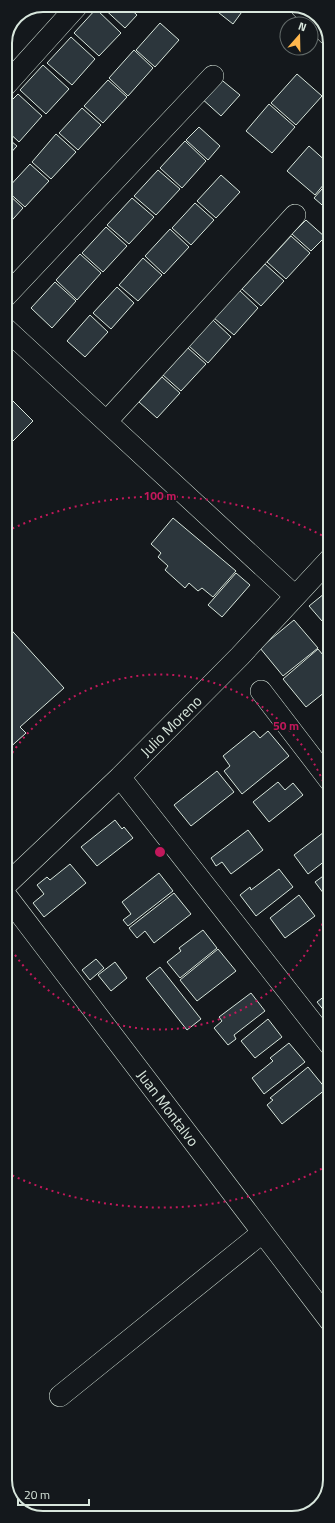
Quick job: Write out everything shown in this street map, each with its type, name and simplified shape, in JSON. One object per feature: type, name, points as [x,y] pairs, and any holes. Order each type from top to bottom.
[{"type":"street","points":[[12,78],[72,12]]},
{"type":"street","points":[[12,290],[213,76]]},
{"type":"street","points":[[107,421],[295,215]]},
{"type":"street","points":[[12,334],[295,596]]},
{"type":"street","name":"Julio Moreno","points":[[12,879],[120,777],[240,656],[323,566]]},
{"type":"street","points":[[261,691],[323,772]]},
{"type":"street","points":[[120,777],[323,1036]]},
{"type":"street","name":"Juan Montalvo","points":[[12,903],[323,1312]]},
{"type":"street","points":[[60,1396],[262,1232]]},
{"type":"building","points":[[93,12],[99,12],[121,33],[99,56],[74,33]]},
{"type":"building","points":[[108,12],[134,12],[137,15],[125,28]]},
{"type":"building","points":[[218,12],[242,12],[233,24]]},
{"type":"building","points":[[160,23],[179,40],[155,67],[136,50]]},
{"type":"building","points":[[71,37],[95,59],[72,85],[47,63]]},
{"type":"building","points":[[134,50],[153,68],[128,96],[109,78]]},
{"type":"building","points":[[43,65],[69,89],[46,114],[20,90]]},
{"type":"building","points":[[297,74],[322,96],[296,125],[271,103]]},
{"type":"building","points":[[218,77],[240,95],[221,116],[200,97]]},
{"type":"building","points":[[108,80],[127,97],[103,123],[84,106]]},
{"type":"building","points":[[18,94],[42,116],[19,142],[12,136],[12,100]]},
{"type":"building","points":[[269,104],[295,127],[272,153],[246,131]]},
{"type":"building","points":[[82,108],[101,125],[78,150],[59,133]]},
{"type":"building","points":[[199,127],[220,146],[208,160],[186,140]]},
{"type":"building","points":[[56,134],[76,152],[51,179],[32,162]]},
{"type":"building","points":[[185,141],[206,161],[182,188],[160,168]]},
{"type":"building","points":[[12,142],[17,146],[12,151]]},
{"type":"building","points":[[309,146],[323,159],[323,185],[315,195],[287,171]]},
{"type":"building","points":[[30,164],[49,181],[25,207],[12,195],[12,184]]},
{"type":"building","points":[[158,170],[180,189],[156,215],[134,196]]},
{"type":"building","points":[[221,175],[240,192],[216,218],[197,201]]},
{"type":"building","points":[[323,188],[323,206],[314,198]]},
{"type":"building","points":[[12,198],[23,208],[12,220]]},
{"type":"building","points":[[132,198],[154,217],[129,244],[107,225]]},
{"type":"building","points":[[195,203],[214,220],[191,245],[172,228]]},
{"type":"building","points":[[306,220],[323,235],[323,239],[311,251],[292,234]]},
{"type":"building","points":[[106,227],[127,246],[103,272],[82,253]]},
{"type":"building","points":[[170,229],[189,247],[164,274],[145,256]]},
{"type":"building","points":[[291,236],[310,253],[286,279],[267,262]]},
{"type":"building","points":[[80,254],[101,273],[77,300],[56,280]]},
{"type":"building","points":[[143,258],[162,275],[138,301],[119,285]]},
{"type":"building","points":[[265,264],[284,281],[261,306],[242,289]]},
{"type":"building","points":[[55,282],[76,301],[52,328],[31,308]]},
{"type":"building","points":[[117,287],[134,303],[111,329],[93,313]]},
{"type":"building","points":[[239,290],[258,308],[234,335],[214,318]]},
{"type":"building","points":[[90,315],[108,332],[85,357],[67,341]]},
{"type":"building","points":[[213,320],[231,337],[208,363],[189,346]]},
{"type":"building","points":[[188,348],[206,364],[181,391],[163,375]]},
{"type":"building","points":[[162,377],[180,393],[157,418],[139,402]]},
{"type":"building","points":[[12,400],[33,421],[12,442]]},
{"type":"building","points":[[173,518],[236,571],[213,597],[202,588],[198,591],[189,583],[185,588],[165,570],[168,566],[158,557],[161,553],[151,544]]},
{"type":"building","points":[[236,573],[250,585],[222,617],[208,605]]},
{"type":"building","points":[[323,595],[323,620],[322,621],[309,606]]},
{"type":"building","points":[[294,620],[318,648],[283,676],[260,648]]},
{"type":"building","points":[[12,631],[64,688],[20,727],[26,733],[12,746]]},
{"type":"building","points":[[318,649],[323,655],[323,694],[306,707],[283,679]]},
{"type":"building","points":[[254,731],[260,738],[268,731],[289,756],[242,794],[224,771],[230,766],[223,756]]},
{"type":"building","points":[[217,771],[234,792],[191,826],[174,805]]},
{"type":"building","points":[[278,782],[285,790],[293,783],[303,795],[269,822],[253,802]]},
{"type":"building","points":[[115,820],[122,829],[124,827],[133,838],[97,866],[81,847]]},
{"type":"building","points":[[248,830],[263,850],[231,874],[222,862],[216,866],[211,858]]},
{"type":"building","points":[[323,833],[323,862],[308,874],[294,855]]},
{"type":"building","points":[[70,864],[86,883],[44,917],[33,903],[44,894],[37,885],[47,877],[50,880]]},
{"type":"building","points":[[279,869],[293,887],[256,916],[240,895],[250,887],[251,890]]},
{"type":"building","points":[[159,873],[173,891],[128,926],[123,920],[131,914],[122,902]]},
{"type":"building","points":[[323,876],[323,893],[315,882]]},
{"type":"building","points":[[174,893],[191,914],[154,943],[145,931],[137,938],[129,928]]},
{"type":"building","points":[[299,895],[315,916],[285,938],[270,918]]},
{"type":"building","points":[[203,930],[217,948],[180,978],[167,962],[181,951],[179,948]]},
{"type":"building","points":[[218,949],[236,971],[197,1001],[180,980]]},
{"type":"building","points":[[96,959],[104,968],[90,980],[82,970]]},
{"type":"building","points":[[115,962],[127,978],[111,991],[98,975]]},
{"type":"building","points":[[160,967],[201,1019],[187,1030],[146,978]]},
{"type":"building","points":[[251,993],[265,1011],[234,1035],[236,1039],[228,1045],[214,1028],[222,1021],[219,1017]]},
{"type":"building","points":[[323,997],[323,1009],[317,1002]]},
{"type":"building","points":[[268,1019],[282,1037],[255,1058],[241,1041]]},
{"type":"building","points":[[289,1043],[305,1062],[264,1094],[252,1078],[273,1061],[270,1058]]},
{"type":"building","points":[[308,1067],[323,1085],[323,1091],[282,1124],[267,1105],[273,1100],[270,1098]]}]
